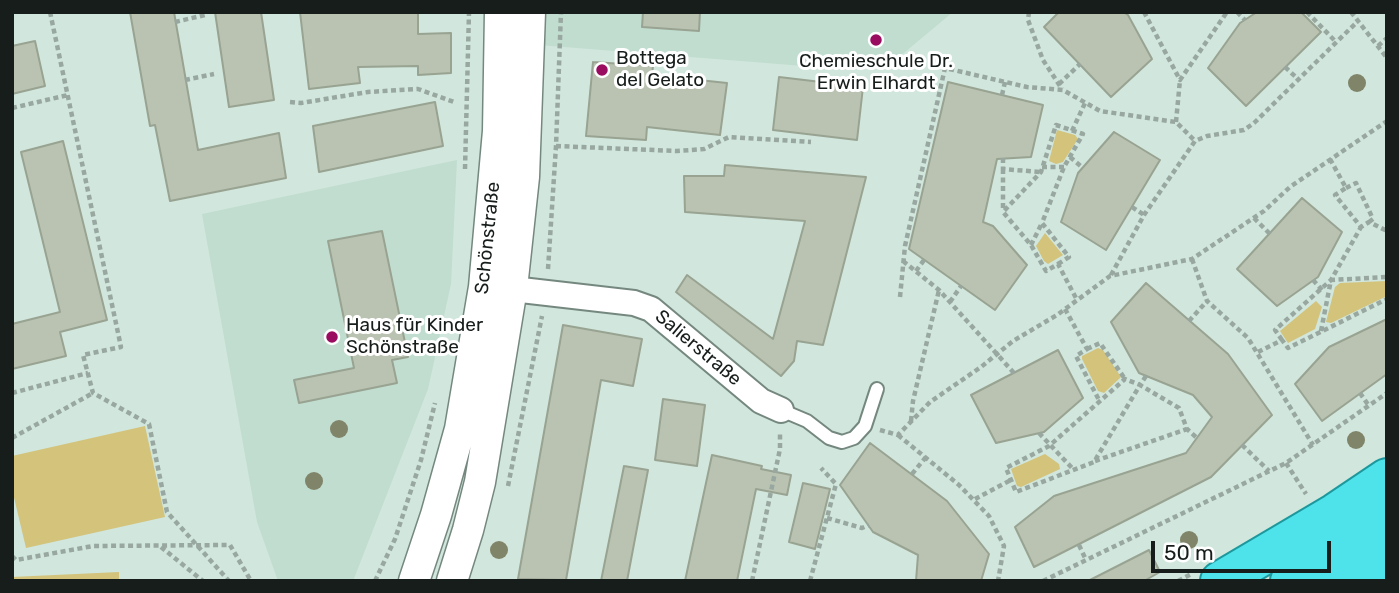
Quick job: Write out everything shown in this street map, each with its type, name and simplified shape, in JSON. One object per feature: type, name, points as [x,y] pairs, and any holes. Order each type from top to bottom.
[{"type":"highway","points":[[1220,581],[1335,513],[1387,478]]},
{"type":"highway","points":[[1290,581],[1387,520]]},
{"type":"highway","points":[[1348,581],[1387,556]]},
{"type":"street","name":"Schönstraße","points":[[452,581],[480,482],[498,288],[500,12]]},
{"type":"street","name":"Schönstraße","points":[[414,581],[460,429],[498,288],[524,177],[530,12]]},
{"type":"street","name":"Salierstraße","points":[[498,288],[634,303],[650,309],[761,401],[780,410]]},
{"type":"lane","points":[[780,410],[807,421],[836,441],[842,442],[854,438],[865,426],[877,389]]},
{"type":"path","points":[[50,12],[121,347],[83,355],[93,393],[149,424],[167,512],[229,581]]},
{"type":"path","points":[[465,177],[470,12]]},
{"type":"path","points":[[1029,12],[1028,20],[1043,60],[1063,90]]},
{"type":"path","points":[[1144,12],[1180,79]]},
{"type":"path","points":[[1176,122],[1180,79],[1227,12]]},
{"type":"path","points":[[1237,12],[1245,20]]},
{"type":"path","points":[[1307,12],[1336,42]]},
{"type":"path","points":[[1351,12],[1387,58]]},
{"type":"path","points":[[175,22],[205,15]]},
{"type":"path","points":[[898,435],[930,402],[1110,275],[1144,215],[1195,141],[1200,137],[1244,130],[1265,113],[1358,21]]},
{"type":"path","points":[[1378,46],[1387,38]]},
{"type":"path","points":[[1059,84],[1080,64]]},
{"type":"path","points":[[1285,67],[1299,79]]},
{"type":"path","points":[[900,297],[903,261],[945,68],[1006,82],[1063,90],[1100,111],[1176,122],[1195,141]]},
{"type":"path","points":[[185,80],[214,74]]},
{"type":"path","points":[[1002,95],[1006,82]]},
{"type":"path","points":[[290,102],[301,103],[368,92],[418,89],[454,102]]},
{"type":"path","points":[[12,108],[68,94]]},
{"type":"path","points":[[1072,131],[1085,103]]},
{"type":"path","points":[[1110,275],[1192,259],[1264,211],[1290,187],[1387,121]]},
{"type":"path","points":[[1003,212],[1041,169],[1056,125],[1083,134],[1064,167],[1031,245]]},
{"type":"path","points":[[556,146],[677,151],[704,149],[729,137],[811,142]]},
{"type":"path","points":[[1070,157],[1083,168]]},
{"type":"path","points":[[1003,159],[1003,212],[1031,245],[1045,271],[1069,257],[1042,223]]},
{"type":"path","points":[[1330,159],[1346,188]]},
{"type":"path","points":[[1003,169],[1064,167]]},
{"type":"path","points":[[1361,227],[1335,195],[1356,183],[1373,219],[1361,227],[1331,280],[1275,330],[1288,348],[1387,299]]},
{"type":"path","points":[[1132,206],[1144,215]]},
{"type":"path","points":[[1254,218],[1270,234]]},
{"type":"path","points":[[1369,222],[1386,229]]},
{"type":"path","points":[[1192,259],[1207,301],[1248,338],[1313,444]]},
{"type":"path","points":[[916,271],[924,260]]},
{"type":"path","points":[[903,261],[939,289],[1014,373]]},
{"type":"path","points":[[1058,264],[1077,300]]},
{"type":"path","points":[[1331,280],[1387,277]]},
{"type":"path","points":[[1313,280],[1322,290]]},
{"type":"path","points":[[1320,332],[1331,280]]},
{"type":"path","points":[[950,302],[961,286]]},
{"type":"path","points":[[911,421],[913,401],[939,289]]},
{"type":"path","points":[[1189,321],[1207,301]]},
{"type":"path","points":[[1065,309],[1087,349]]},
{"type":"path","points":[[1258,352],[1282,340]]},
{"type":"path","points":[[1100,402],[1076,356],[1100,343],[1125,379],[1179,408],[1187,429],[1197,438]]},
{"type":"path","points":[[12,393],[88,373]]},
{"type":"path","points":[[1094,462],[1146,376]]},
{"type":"path","points":[[1125,379],[1049,446],[1006,468],[1016,492],[1187,429]]},
{"type":"path","points":[[375,581],[399,526],[421,460],[438,391]]},
{"type":"path","points":[[12,439],[93,393]]},
{"type":"path","points":[[1360,393],[1369,406]]},
{"type":"path","points":[[1043,581],[1286,463],[1387,393]]},
{"type":"path","points":[[752,581],[780,449],[780,410]]},
{"type":"path","points":[[865,426],[898,435],[975,499],[989,516],[1004,546],[998,581]]},
{"type":"path","points":[[1039,433],[1073,469]]},
{"type":"path","points":[[1242,445],[1269,471]]},
{"type":"path","points":[[912,474],[926,457]]},
{"type":"path","points":[[1286,463],[1306,494]]},
{"type":"path","points":[[810,581],[836,484],[821,468]]},
{"type":"path","points":[[975,499],[1011,480]]},
{"type":"path","points":[[827,518],[862,528],[869,526]]},
{"type":"path","points":[[12,556],[16,560],[93,546],[230,545],[251,581]]},
{"type":"path","points":[[1079,545],[1086,560]]},
{"type":"path","points":[[160,547],[203,581]]},
{"type":"shaded area","points":[[542,12],[953,12],[887,67],[829,68],[539,45]]},
{"type":"shaded area","points":[[1057,130],[1075,135],[1078,139],[1063,162],[1056,164],[1049,161]]},
{"type":"shaded area","name":"Haus für Kinder Schönstraße","points":[[457,160],[451,284],[428,389],[353,581],[278,581],[257,522],[202,214]]},
{"type":"shaded area","points":[[1045,233],[1063,255],[1048,264],[1036,246]]},
{"type":"shaded area","points":[[1387,281],[1387,296],[1331,323],[1326,322],[1335,287],[1340,283]]},
{"type":"shaded area","points":[[1316,301],[1322,307],[1315,329],[1288,343],[1280,331]]},
{"type":"shaded area","points":[[1098,348],[1103,350],[1121,377],[1104,393],[1098,391],[1082,359],[1082,356]]},
{"type":"shaded area","points":[[145,426],[165,517],[26,548],[12,489],[12,456]]},
{"type":"shaded area","points":[[1045,454],[1059,464],[1060,469],[1021,487],[1017,486],[1011,469]]},
{"type":"shaded area","points":[[119,572],[119,581],[12,581],[12,577]]},
{"type":"building","points":[[130,12],[174,12],[198,150],[279,133],[286,178],[170,201],[155,125],[150,126]]},
{"type":"building","points":[[215,12],[261,12],[274,100],[229,107]]},
{"type":"building","points":[[300,12],[418,12],[418,34],[451,33],[451,73],[418,75],[418,66],[358,67],[360,83],[309,89]]},
{"type":"building","points":[[643,12],[700,12],[699,31],[642,27]]},
{"type":"building","points":[[1059,12],[1123,12],[1128,15],[1152,59],[1111,97],[1044,27]]},
{"type":"building","points":[[1257,12],[1301,12],[1321,32],[1246,106],[1208,68],[1240,23]]},
{"type":"building","points":[[35,41],[45,86],[12,94],[12,46]]},
{"type":"building","points":[[593,62],[653,66],[652,75],[727,83],[720,135],[647,127],[646,140],[586,136]]},
{"type":"building","points":[[779,77],[863,87],[857,140],[773,130]]},
{"type":"building","points":[[948,82],[1043,105],[1031,157],[997,159],[983,222],[993,226],[1027,265],[995,310],[909,249]]},
{"type":"building","points":[[435,102],[443,146],[319,172],[313,126]]},
{"type":"building","points":[[1114,132],[1160,160],[1106,250],[1061,222],[1078,173]]},
{"type":"building","points":[[63,141],[107,320],[60,332],[66,356],[12,369],[12,324],[60,312],[21,152]]},
{"type":"building","points":[[725,165],[866,177],[823,345],[797,341],[794,361],[781,376],[676,292],[687,275],[773,339],[805,221],[685,212],[684,176],[724,176]]},
{"type":"building","points":[[1302,198],[1342,232],[1318,277],[1277,306],[1237,269]]},
{"type":"building","points":[[382,231],[408,357],[392,360],[397,383],[299,403],[294,380],[354,368],[328,241]]},
{"type":"building","points":[[1146,283],[1228,354],[1272,415],[1211,477],[1034,567],[1015,527],[1054,496],[1186,453],[1212,417],[1193,395],[1139,373],[1111,322]]},
{"type":"building","points":[[1387,319],[1387,374],[1322,421],[1295,384],[1329,347]]},
{"type":"building","points":[[563,325],[642,339],[633,386],[601,380],[566,580],[518,579]]},
{"type":"building","points":[[1058,350],[1083,398],[1044,432],[996,443],[971,395]]},
{"type":"building","points":[[663,399],[705,405],[697,466],[655,460]]},
{"type":"building","points":[[870,443],[947,501],[989,554],[981,581],[916,581],[918,555],[873,532],[840,485]]},
{"type":"building","points":[[712,455],[791,475],[787,495],[756,489],[737,581],[685,581]]},
{"type":"building","points":[[624,466],[648,470],[627,581],[601,581]]},
{"type":"building","points":[[803,483],[830,489],[815,549],[789,542]]},
{"type":"building","points":[[1149,550],[1160,572],[1144,581],[1088,581]]},
{"type":"place","name":"Chemieschule Dr. Erwin Elhardt","points":[[876,40]]},
{"type":"place","name":"Bottega del Gelato","points":[[602,70]]},
{"type":"place","name":"Haus für Kinder Schönstraße","points":[[332,337]]}]
